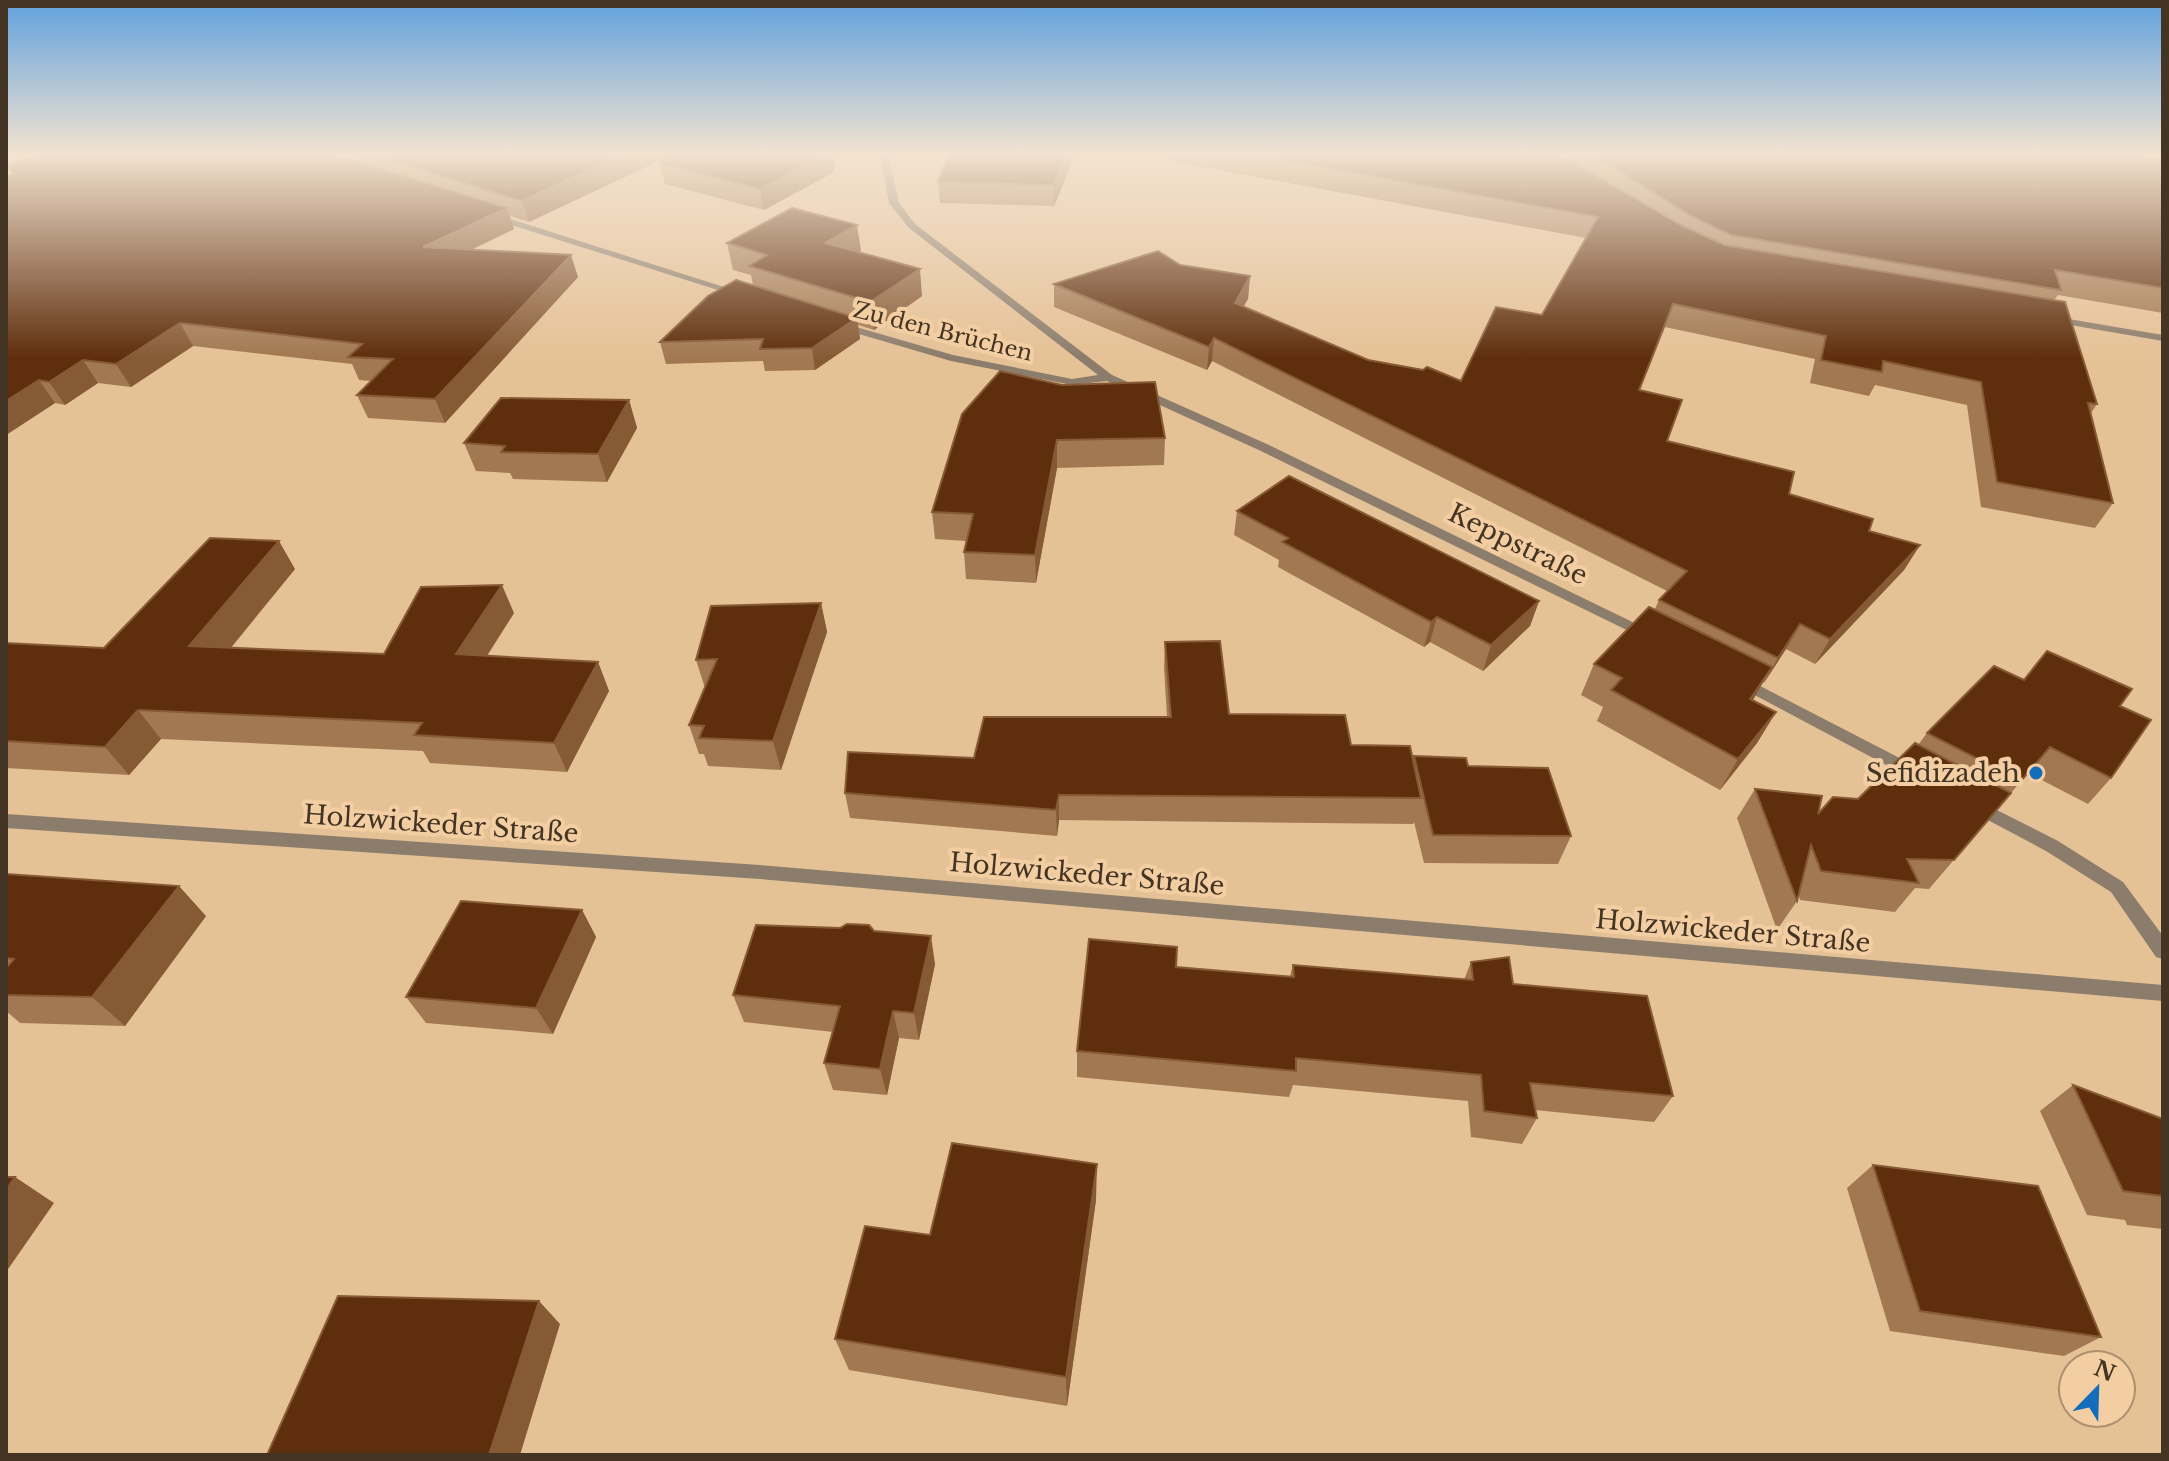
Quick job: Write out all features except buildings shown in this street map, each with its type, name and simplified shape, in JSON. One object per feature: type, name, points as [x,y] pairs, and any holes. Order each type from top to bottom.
[{"type":"street","points":[[510,221],[757,298]]},
{"type":"street","name":"Keppstraße","points":[[908,221],[1108,377],[1265,448],[1660,641]]},
{"type":"street","points":[[2037,317],[2163,338]]},
{"type":"street","name":"Zu den Brüchen","points":[[831,322],[951,358],[1072,382],[1108,377]]},
{"type":"street","points":[[1731,676],[1926,779]]},
{"type":"street","points":[[1954,794],[2052,846],[2117,887],[2163,951]]},
{"type":"street","name":"Holzwickeder Straße","points":[[6,821],[773,873],[2163,993]]},
{"type":"place","name":"Sefidizadeh","points":[[2036,773]]}]
